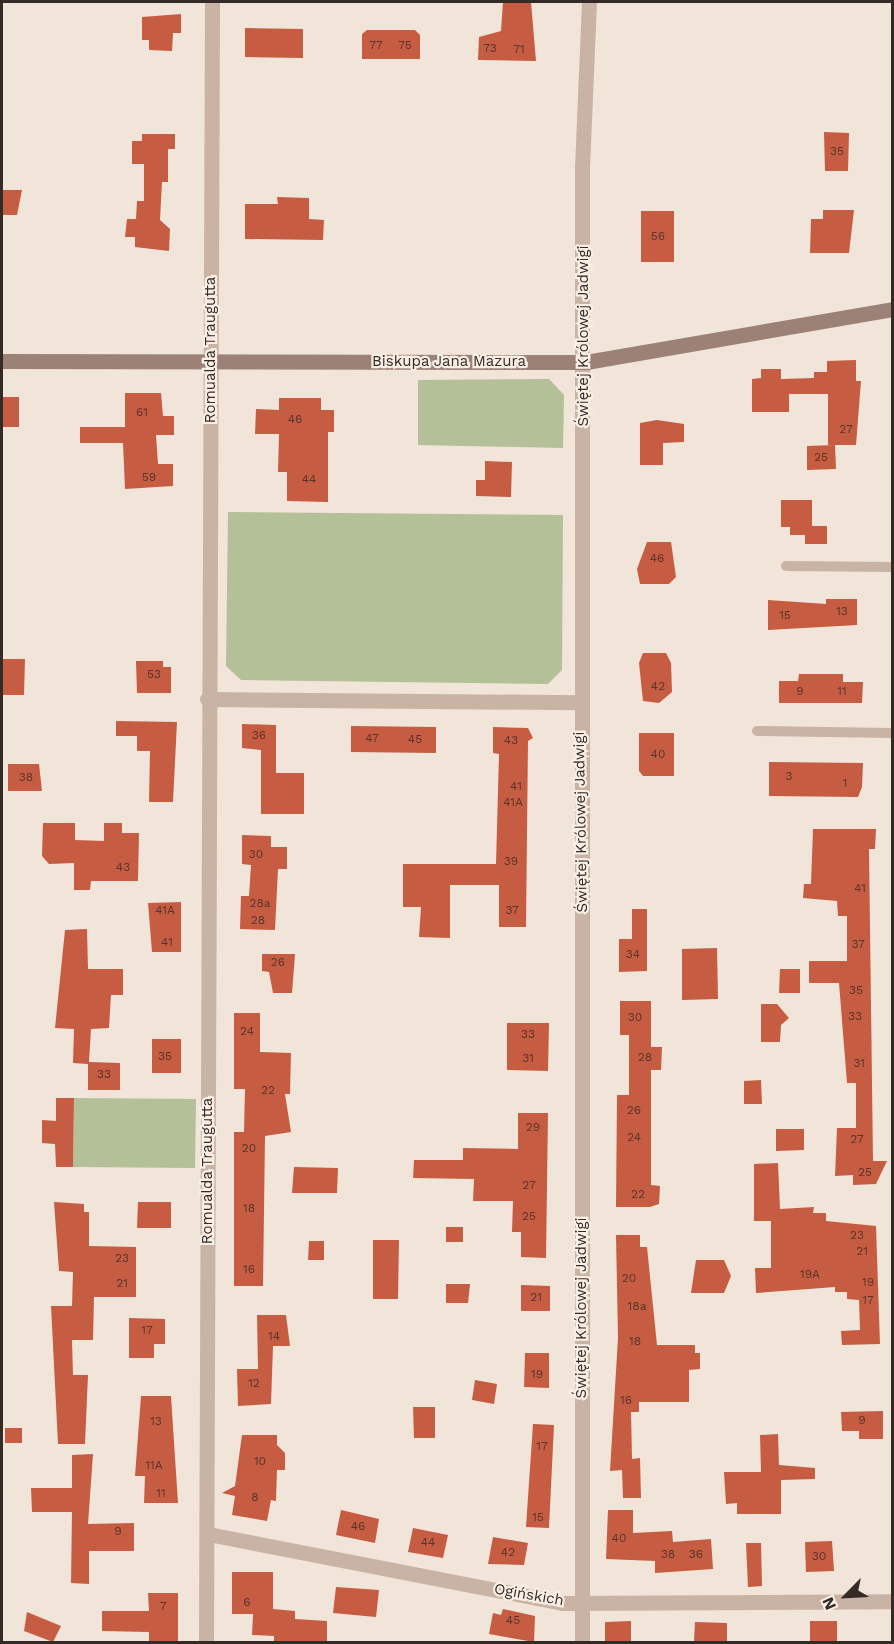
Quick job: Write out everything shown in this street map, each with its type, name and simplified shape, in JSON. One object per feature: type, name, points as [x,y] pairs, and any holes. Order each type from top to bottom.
[{"type":"street","name":"Romualda Traugutta","points":[[206,1642],[208,1534],[207,699],[212,2]]},
{"type":"street","name":"Świętej Królowej Jadwigi","points":[[582,1642],[579,702],[586,362],[582,168],[590,2]]},
{"type":"street","name":"Biskupa Jana Mazura","points":[[2,361],[586,362],[892,309]]},
{"type":"street","points":[[207,699],[579,702]]},
{"type":"street","name":"Ogińskich","points":[[208,1534],[582,1603],[892,1601]]},
{"type":"lane","points":[[786,566],[892,567]]},
{"type":"lane","points":[[757,731],[892,734]]},
{"type":"green space","points":[[549,379],[564,395],[563,448],[418,445],[418,380]]},
{"type":"green space","points":[[228,512],[563,515],[562,670],[548,684],[241,680],[226,666]]},
{"type":"green space","points":[[74,1098],[196,1099],[195,1168],[73,1167]]},
{"type":"building","points":[[503,2],[531,2],[536,61],[478,60],[479,37],[501,31]]},
{"type":"building","points":[[181,14],[181,33],[173,33],[172,51],[149,50],[149,40],[142,40],[142,17]]},
{"type":"building","points":[[245,28],[303,29],[303,58],[245,57]]},
{"type":"building","points":[[367,30],[415,30],[420,35],[420,59],[362,59],[362,34]]},
{"type":"building","points":[[824,132],[849,133],[848,171],[825,171]]},
{"type":"building","points":[[142,134],[175,134],[175,149],[168,149],[168,182],[162,182],[160,220],[170,229],[169,251],[135,247],[135,237],[125,237],[127,219],[136,219],[137,201],[144,201],[144,164],[132,164],[132,141],[142,141]]},
{"type":"building","points":[[2,190],[22,190],[17,215],[2,215]]},
{"type":"building","points":[[277,197],[309,198],[309,219],[324,220],[323,240],[245,239],[245,204],[278,204]]},
{"type":"building","points":[[823,210],[854,210],[849,253],[810,253],[811,219],[823,219]]},
{"type":"building","points":[[641,211],[674,211],[674,262],[641,262]]},
{"type":"building","points":[[856,360],[856,381],[861,381],[856,445],[828,445],[828,394],[789,394],[789,412],[752,412],[752,379],[761,378],[761,369],[781,369],[781,379],[814,378],[814,372],[827,372],[827,361]]},
{"type":"building","points":[[125,393],[161,393],[163,416],[174,416],[174,435],[156,435],[158,464],[173,464],[173,486],[125,489],[123,443],[80,443],[80,427],[125,427]]},
{"type":"building","points":[[2,397],[19,397],[19,427],[2,427]]},
{"type":"building","points":[[279,398],[321,398],[321,410],[334,410],[334,432],[328,432],[328,502],[287,501],[287,472],[278,472],[279,434],[255,434],[256,409],[279,410]]},
{"type":"building","points":[[657,420],[684,424],[684,442],[663,443],[663,465],[640,465],[640,423]]},
{"type":"building","points":[[835,445],[836,469],[807,470],[807,446]]},
{"type":"building","points":[[485,461],[512,462],[511,497],[476,496],[476,480],[485,480]]},
{"type":"building","points":[[781,500],[812,500],[812,526],[827,526],[827,544],[805,544],[805,535],[790,535],[790,527],[781,527]]},
{"type":"building","points":[[647,542],[671,542],[676,577],[669,584],[640,584],[637,569]]},
{"type":"building","points":[[826,599],[857,599],[857,625],[768,630],[768,600],[826,604]]},
{"type":"building","points":[[643,653],[666,653],[671,663],[672,692],[659,703],[643,701],[639,663]]},
{"type":"building","points":[[2,659],[25,659],[24,695],[2,695]]},
{"type":"building","points":[[136,661],[163,661],[163,667],[171,667],[171,693],[137,693]]},
{"type":"building","points":[[799,674],[843,674],[843,682],[863,682],[862,703],[779,703],[779,681],[798,681]]},
{"type":"building","points":[[116,721],[177,722],[173,802],[149,802],[150,751],[137,751],[137,736],[116,736]]},
{"type":"building","points":[[242,724],[276,725],[276,773],[304,773],[304,814],[261,814],[261,750],[242,748]]},
{"type":"building","points":[[351,726],[436,727],[436,753],[351,752]]},
{"type":"building","points":[[493,727],[528,728],[533,738],[528,741],[526,927],[499,927],[499,885],[450,885],[450,938],[419,937],[421,907],[403,907],[403,864],[496,864],[499,754],[493,753]]},
{"type":"building","points":[[639,733],[674,733],[674,776],[643,776],[639,771]]},
{"type":"building","points":[[769,762],[863,763],[862,787],[858,797],[769,796]]},
{"type":"building","points":[[8,764],[39,764],[42,791],[8,791]]},
{"type":"building","points":[[43,823],[75,823],[75,840],[104,841],[104,823],[122,823],[122,833],[139,833],[138,881],[91,881],[90,890],[74,890],[74,863],[49,864],[42,856]]},
{"type":"building","points":[[813,829],[876,829],[875,849],[869,849],[873,1161],[887,1161],[876,1184],[853,1185],[853,1175],[835,1176],[837,1128],[856,1128],[856,1083],[847,1083],[839,983],[809,983],[809,961],[847,961],[847,916],[838,916],[837,901],[803,898],[804,884],[811,884]]},
{"type":"building","points":[[242,835],[271,836],[271,847],[287,847],[287,869],[278,869],[275,930],[240,929],[241,896],[249,896],[251,865],[242,864]]},
{"type":"building","points":[[181,902],[181,952],[152,952],[148,903]]},
{"type":"building","points":[[632,909],[647,909],[647,971],[619,972],[619,939],[632,939]]},
{"type":"building","points":[[87,929],[88,969],[123,969],[123,995],[111,995],[109,1028],[91,1029],[89,1062],[120,1063],[120,1090],[88,1090],[88,1064],[73,1063],[74,1029],[55,1028],[65,930]]},
{"type":"building","points":[[717,948],[718,999],[682,1000],[682,949]]},
{"type":"building","points":[[262,954],[295,954],[292,993],[273,993],[269,972],[262,971]]},
{"type":"building","points":[[780,969],[800,969],[800,993],[779,993]]},
{"type":"building","points":[[620,1001],[651,1001],[651,1047],[662,1047],[661,1070],[651,1070],[651,1185],[660,1186],[659,1204],[650,1207],[616,1207],[617,1095],[629,1095],[629,1035],[620,1035]]},
{"type":"building","points":[[761,1004],[777,1004],[789,1018],[781,1025],[780,1042],[761,1042]]},
{"type":"building","points":[[234,1013],[260,1013],[260,1052],[291,1053],[290,1094],[285,1094],[291,1132],[265,1136],[263,1286],[234,1286],[234,1132],[244,1132],[245,1089],[234,1089]]},
{"type":"building","points":[[507,1023],[549,1023],[548,1071],[507,1070]]},
{"type":"building","points":[[152,1039],[181,1039],[181,1073],[152,1073]]},
{"type":"building","points":[[761,1080],[762,1104],[744,1104],[744,1081]]},
{"type":"building","points":[[56,1098],[74,1098],[73,1167],[56,1167],[55,1144],[42,1143],[42,1120],[56,1121]]},
{"type":"building","points":[[518,1113],[548,1113],[546,1258],[521,1257],[521,1232],[512,1232],[513,1201],[473,1201],[474,1179],[413,1178],[414,1160],[463,1160],[463,1148],[518,1149]]},
{"type":"building","points":[[776,1129],[804,1129],[804,1150],[776,1151]]},
{"type":"building","points":[[778,1163],[780,1209],[814,1207],[813,1213],[826,1213],[826,1221],[876,1226],[880,1344],[842,1345],[841,1331],[860,1330],[859,1300],[847,1299],[847,1292],[835,1292],[835,1287],[756,1293],[755,1268],[771,1268],[771,1221],[754,1221],[754,1164]]},
{"type":"building","points":[[294,1167],[338,1168],[337,1193],[292,1193]]},
{"type":"building","points":[[54,1202],[84,1204],[84,1212],[89,1212],[89,1246],[136,1247],[136,1297],[94,1297],[93,1340],[72,1340],[73,1375],[88,1375],[85,1444],[58,1444],[51,1306],[72,1306],[73,1272],[59,1271]]},
{"type":"building","points":[[138,1202],[171,1202],[171,1228],[137,1228]]},
{"type":"building","points":[[446,1227],[463,1227],[463,1242],[446,1242]]},
{"type":"building","points":[[616,1235],[640,1235],[640,1247],[647,1247],[657,1345],[695,1345],[695,1353],[700,1353],[700,1369],[689,1370],[689,1402],[639,1402],[639,1412],[631,1412],[632,1459],[640,1458],[641,1498],[623,1498],[622,1470],[610,1471],[618,1338]]},
{"type":"building","points":[[373,1240],[399,1240],[398,1299],[373,1299]]},
{"type":"building","points":[[309,1241],[324,1241],[324,1260],[308,1260]]},
{"type":"building","points":[[696,1260],[724,1260],[731,1276],[724,1293],[691,1293]]},
{"type":"building","points":[[446,1284],[470,1284],[468,1303],[446,1303]]},
{"type":"building","points":[[521,1285],[550,1286],[550,1311],[521,1311]]},
{"type":"building","points":[[257,1315],[286,1315],[290,1346],[273,1346],[271,1404],[238,1406],[237,1369],[258,1369]]},
{"type":"building","points":[[129,1318],[165,1319],[165,1344],[154,1344],[154,1358],[129,1358]]},
{"type":"building","points":[[525,1353],[549,1353],[549,1388],[524,1387]]},
{"type":"building","points":[[475,1380],[497,1384],[494,1404],[472,1400]]},
{"type":"building","points":[[141,1396],[171,1396],[178,1503],[144,1503],[145,1476],[135,1476]]},
{"type":"building","points":[[413,1407],[435,1407],[435,1438],[414,1438]]},
{"type":"building","points":[[883,1411],[883,1439],[859,1439],[859,1431],[842,1431],[841,1412]]},
{"type":"building","points":[[533,1424],[554,1425],[549,1528],[526,1527]]},
{"type":"building","points":[[5,1428],[22,1428],[22,1443],[5,1443]]},
{"type":"building","points":[[778,1434],[779,1465],[815,1468],[815,1479],[781,1480],[781,1514],[737,1514],[737,1503],[726,1504],[724,1472],[761,1472],[760,1435]]},
{"type":"building","points":[[242,1435],[277,1435],[277,1445],[285,1453],[285,1470],[277,1470],[276,1501],[271,1500],[267,1521],[232,1515],[235,1496],[222,1493],[235,1486]]},
{"type":"building","points":[[93,1454],[88,1524],[134,1523],[134,1551],[89,1551],[89,1584],[71,1583],[72,1512],[32,1512],[31,1488],[72,1488],[72,1455]]},
{"type":"building","points":[[341,1510],[379,1519],[375,1543],[336,1535]]},
{"type":"building","points":[[608,1510],[633,1510],[633,1533],[672,1531],[673,1542],[711,1539],[713,1569],[655,1573],[655,1561],[606,1559]]},
{"type":"building","points":[[413,1528],[448,1535],[443,1558],[408,1552]]},
{"type":"building","points":[[493,1537],[528,1543],[524,1565],[488,1564]]},
{"type":"building","points":[[832,1541],[834,1571],[806,1572],[805,1542]]},
{"type":"building","points":[[746,1543],[761,1543],[762,1586],[748,1587]]},
{"type":"building","points":[[232,1572],[273,1572],[273,1609],[295,1611],[295,1619],[327,1621],[327,1642],[274,1642],[274,1636],[252,1635],[253,1614],[232,1614]]},
{"type":"building","points":[[336,1587],[379,1590],[376,1617],[333,1613]]},
{"type":"building","points":[[148,1593],[178,1593],[178,1642],[149,1642],[149,1632],[102,1631],[102,1611],[149,1611]]},
{"type":"building","points":[[503,1609],[535,1616],[534,1642],[489,1634],[493,1613],[501,1615]]},
{"type":"building","points":[[27,1612],[61,1626],[53,1642],[24,1631]]},
{"type":"building","points":[[631,1621],[631,1642],[605,1642],[605,1622]]},
{"type":"building","points":[[810,1621],[837,1621],[837,1642],[810,1642]]},
{"type":"building","points":[[695,1622],[727,1623],[727,1642],[694,1642]]}]
